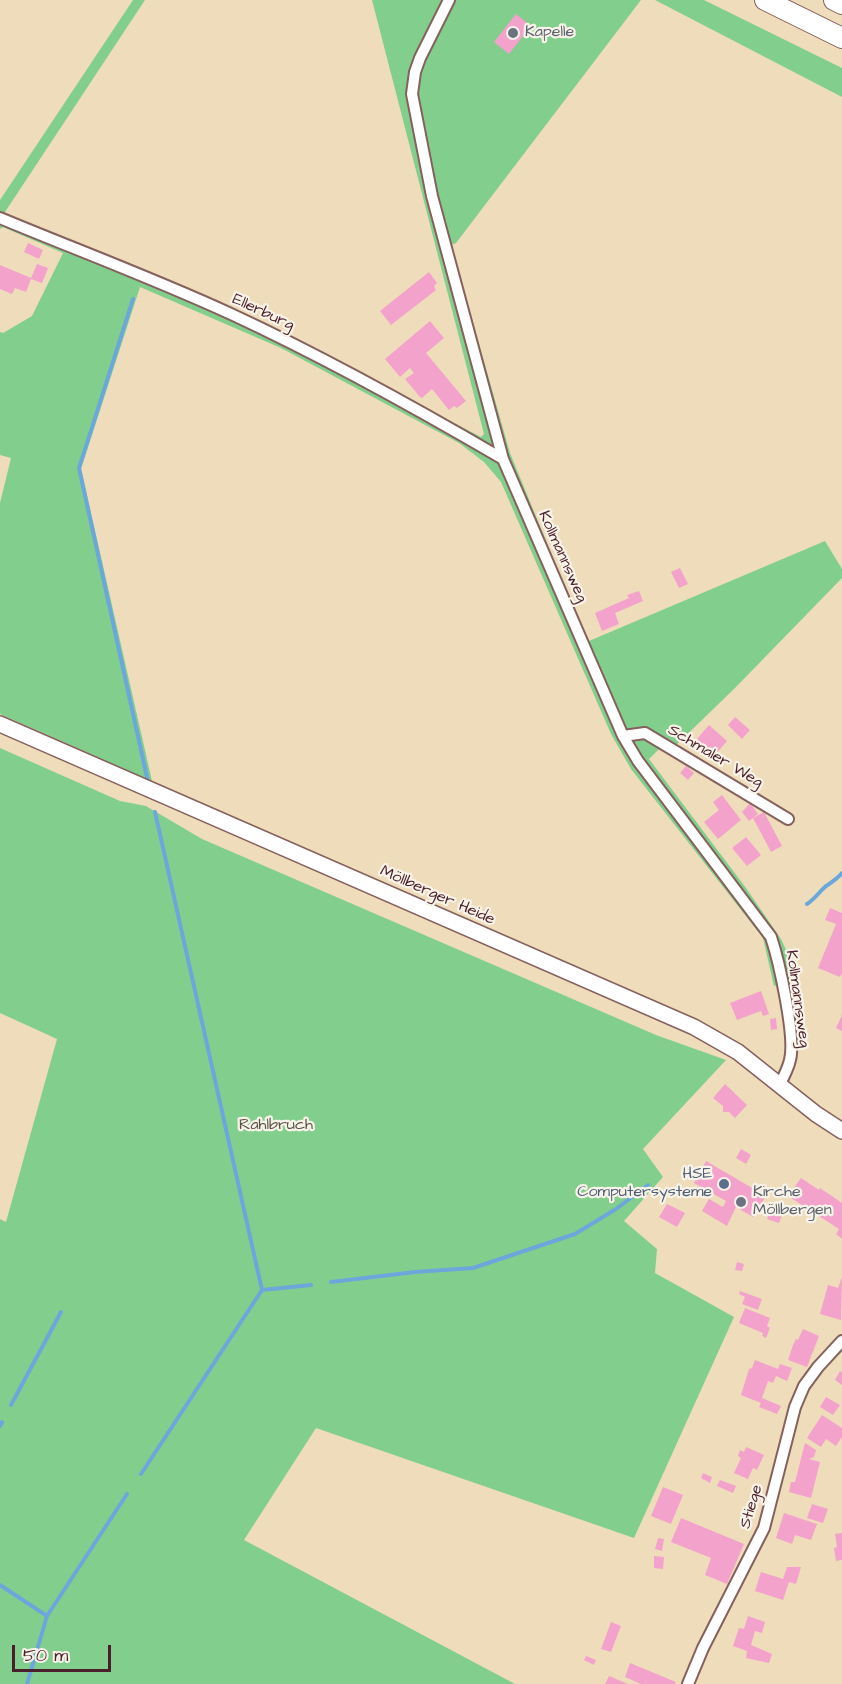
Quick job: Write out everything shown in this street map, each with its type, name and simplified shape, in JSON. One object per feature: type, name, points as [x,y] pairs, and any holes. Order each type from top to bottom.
[{"type":"highway","points":[[765,0],[842,38]]},
{"type":"highway","points":[[834,0],[842,4]]},
{"type":"street","name":"Kollmannsweg","points":[[448,0],[420,58],[415,72],[412,94],[432,196],[502,459],[623,736],[638,760],[771,937],[778,959],[792,1046],[790,1061],[779,1086]]},
{"type":"street","name":"Ellerburg","points":[[0,218],[228,313],[318,356],[502,459]]},
{"type":"street","name":"Möllberger Heide","points":[[0,724],[694,1027],[738,1052],[779,1086],[842,1131]]},
{"type":"street","name":"Schmaler Weg","points":[[623,736],[645,733],[789,819]]},
{"type":"street","name":"Stiege","points":[[688,1684],[702,1648],[764,1528],[795,1407],[804,1386],[842,1341]]},
{"type":"green space","points":[[133,0],[145,0],[5,215],[287,336],[481,437],[484,434],[372,0],[641,0],[456,243],[451,245],[510,453],[589,641],[825,541],[842,569],[842,578],[735,688],[670,751],[661,747],[649,759],[746,888],[781,939],[789,956],[791,982],[774,986],[763,938],[631,769],[611,734],[501,482],[484,462],[459,443],[281,348],[140,287],[81,469],[152,781],[0,714],[0,503],[11,458],[0,455],[0,332],[3,333],[32,316],[63,253],[3,227],[0,229],[0,200]]},
{"type":"green space","points":[[655,0],[704,0],[842,68],[842,97]]},
{"type":"green space","name":"Rahlbruch","points":[[0,748],[120,801],[146,806],[202,839],[656,1035],[726,1060],[643,1149],[663,1177],[624,1221],[657,1249],[655,1273],[734,1317],[634,1538],[316,1428],[244,1540],[515,1684],[0,1684],[0,1219],[6,1222],[57,1039],[0,1013]]},
{"type":"building","name":"Kapelle","points":[[516,14],[531,26],[509,54],[494,42]]},
{"type":"building","points":[[28,243],[43,250],[39,259],[24,252]]},
{"type":"building","points":[[37,264],[48,268],[42,283],[31,279],[26,292],[15,288],[12,294],[0,289],[0,265],[31,278]]},
{"type":"building","points":[[429,272],[437,283],[434,286],[436,290],[391,325],[380,311]]},
{"type":"building","points":[[430,321],[444,338],[426,353],[466,401],[457,408],[454,406],[449,410],[432,389],[422,398],[420,397],[405,379],[414,373],[410,368],[400,377],[385,359]]},
{"type":"building","points":[[680,568],[688,584],[679,588],[671,572]]},
{"type":"building","points":[[639,591],[643,601],[615,613],[619,624],[602,631],[595,613]]},
{"type":"building","points":[[735,717],[750,730],[742,739],[728,725]]},
{"type":"building","points":[[709,725],[727,741],[715,755],[697,739]]},
{"type":"building","points":[[686,766],[694,773],[688,780],[680,773]]},
{"type":"building","points":[[722,795],[741,820],[718,839],[704,822],[719,810],[713,802]]},
{"type":"building","points":[[750,803],[758,814],[749,821],[742,812]]},
{"type":"building","points":[[764,812],[782,846],[771,852],[753,818]]},
{"type":"building","points":[[746,837],[761,855],[747,866],[732,848]]},
{"type":"building","points":[[830,908],[842,913],[842,973],[840,977],[818,968],[836,924],[825,920]]},
{"type":"building","points":[[761,991],[769,1014],[763,1016],[761,1011],[737,1020],[730,1003]]},
{"type":"building","points":[[842,1015],[842,1031],[836,1028]]},
{"type":"building","points":[[776,1018],[777,1029],[771,1030],[770,1019]]},
{"type":"building","points":[[725,1084],[747,1105],[735,1118],[729,1112],[723,1112],[723,1106],[713,1098]]},
{"type":"building","points":[[741,1149],[751,1155],[746,1164],[736,1158]]},
{"type":"building","points":[[706,1161],[766,1196],[753,1217],[736,1207],[727,1226],[702,1211],[709,1199],[723,1207],[726,1201],[694,1183]]},
{"type":"building","points":[[801,1178],[842,1203],[842,1239],[836,1234],[839,1229],[788,1196]]},
{"type":"building","points":[[667,1204],[685,1213],[677,1227],[659,1217]]},
{"type":"building","points":[[770,1211],[782,1215],[779,1223],[767,1219]]},
{"type":"building","points":[[737,1262],[744,1264],[742,1271],[735,1270]]},
{"type":"building","points":[[842,1277],[841,1320],[820,1314],[828,1285],[838,1288]]},
{"type":"building","points":[[740,1291],[762,1299],[758,1310],[742,1304],[745,1297],[739,1294]]},
{"type":"building","points":[[745,1308],[770,1318],[767,1326],[770,1328],[766,1338],[762,1336],[763,1333],[739,1323]]},
{"type":"building","points":[[803,1329],[819,1336],[807,1367],[788,1360],[793,1345]]},
{"type":"building","points":[[755,1360],[778,1369],[780,1364],[792,1368],[787,1381],[776,1376],[773,1383],[768,1381],[762,1398],[781,1406],[777,1414],[759,1407],[761,1403],[741,1395],[749,1369],[752,1368]]},
{"type":"building","points":[[840,1371],[842,1372],[842,1385],[835,1380]]},
{"type":"building","points":[[826,1397],[840,1405],[833,1415],[820,1407]]},
{"type":"building","points":[[822,1415],[842,1428],[842,1437],[836,1446],[826,1439],[821,1447],[807,1438]]},
{"type":"building","points":[[805,1443],[816,1450],[814,1457],[809,1459],[820,1462],[811,1498],[789,1492],[791,1482],[795,1482]]},
{"type":"building","points":[[746,1447],[764,1455],[757,1470],[753,1468],[748,1479],[734,1473],[741,1458],[738,1456],[740,1450],[744,1452]]},
{"type":"building","points":[[703,1473],[712,1477],[710,1483],[701,1478]]},
{"type":"building","points":[[720,1480],[736,1486],[733,1493],[717,1486]]},
{"type":"building","points":[[663,1487],[683,1495],[671,1524],[651,1516]]},
{"type":"building","points":[[812,1504],[828,1509],[823,1523],[807,1518]]},
{"type":"building","points":[[784,1513],[817,1524],[811,1540],[795,1535],[792,1544],[776,1538]]},
{"type":"building","points":[[681,1518],[744,1544],[727,1584],[705,1575],[711,1558],[671,1542]]},
{"type":"building","points":[[842,1533],[842,1560],[836,1561],[835,1534]]},
{"type":"building","points":[[658,1538],[664,1539],[662,1551],[655,1549]]},
{"type":"building","points":[[654,1556],[664,1557],[663,1569],[654,1568]]},
{"type":"building","points":[[787,1567],[801,1567],[796,1584],[789,1582],[783,1600],[755,1591],[761,1572],[783,1579]]},
{"type":"building","points":[[748,1616],[765,1622],[762,1633],[755,1631],[751,1645],[772,1654],[769,1663],[746,1658],[747,1651],[733,1646],[739,1628],[744,1629]]},
{"type":"building","points":[[611,1622],[621,1626],[611,1652],[601,1649]]},
{"type":"building","points":[[586,1656],[596,1660],[594,1665],[584,1660]]},
{"type":"building","points":[[630,1663],[676,1682],[675,1684],[641,1684],[625,1677]]},
{"type":"building","points":[[609,1676],[628,1684],[605,1684]]},
{"type":"waterway","points":[[133,299],[79,468],[148,782]]},
{"type":"waterway","points":[[141,1474],[262,1290],[155,812]]},
{"type":"waterway","points":[[807,904],[842,873]]},
{"type":"waterway","points":[[331,1282],[473,1268],[575,1234],[616,1209],[648,1185]]},
{"type":"waterway","points":[[262,1290],[311,1285]]},
{"type":"waterway","points":[[11,1405],[61,1312]]},
{"type":"waterway","points":[[0,1426],[2,1422]]},
{"type":"waterway","points":[[27,1684],[47,1616],[127,1494]]},
{"type":"waterway","points":[[0,1585],[47,1616]]},
{"type":"place","name":"Kapelle","points":[[513,33]]},
{"type":"place","name":"HSE Computersysteme","points":[[724,1184]]},
{"type":"place","name":"Kirche Möllbergen","points":[[741,1202]]}]
